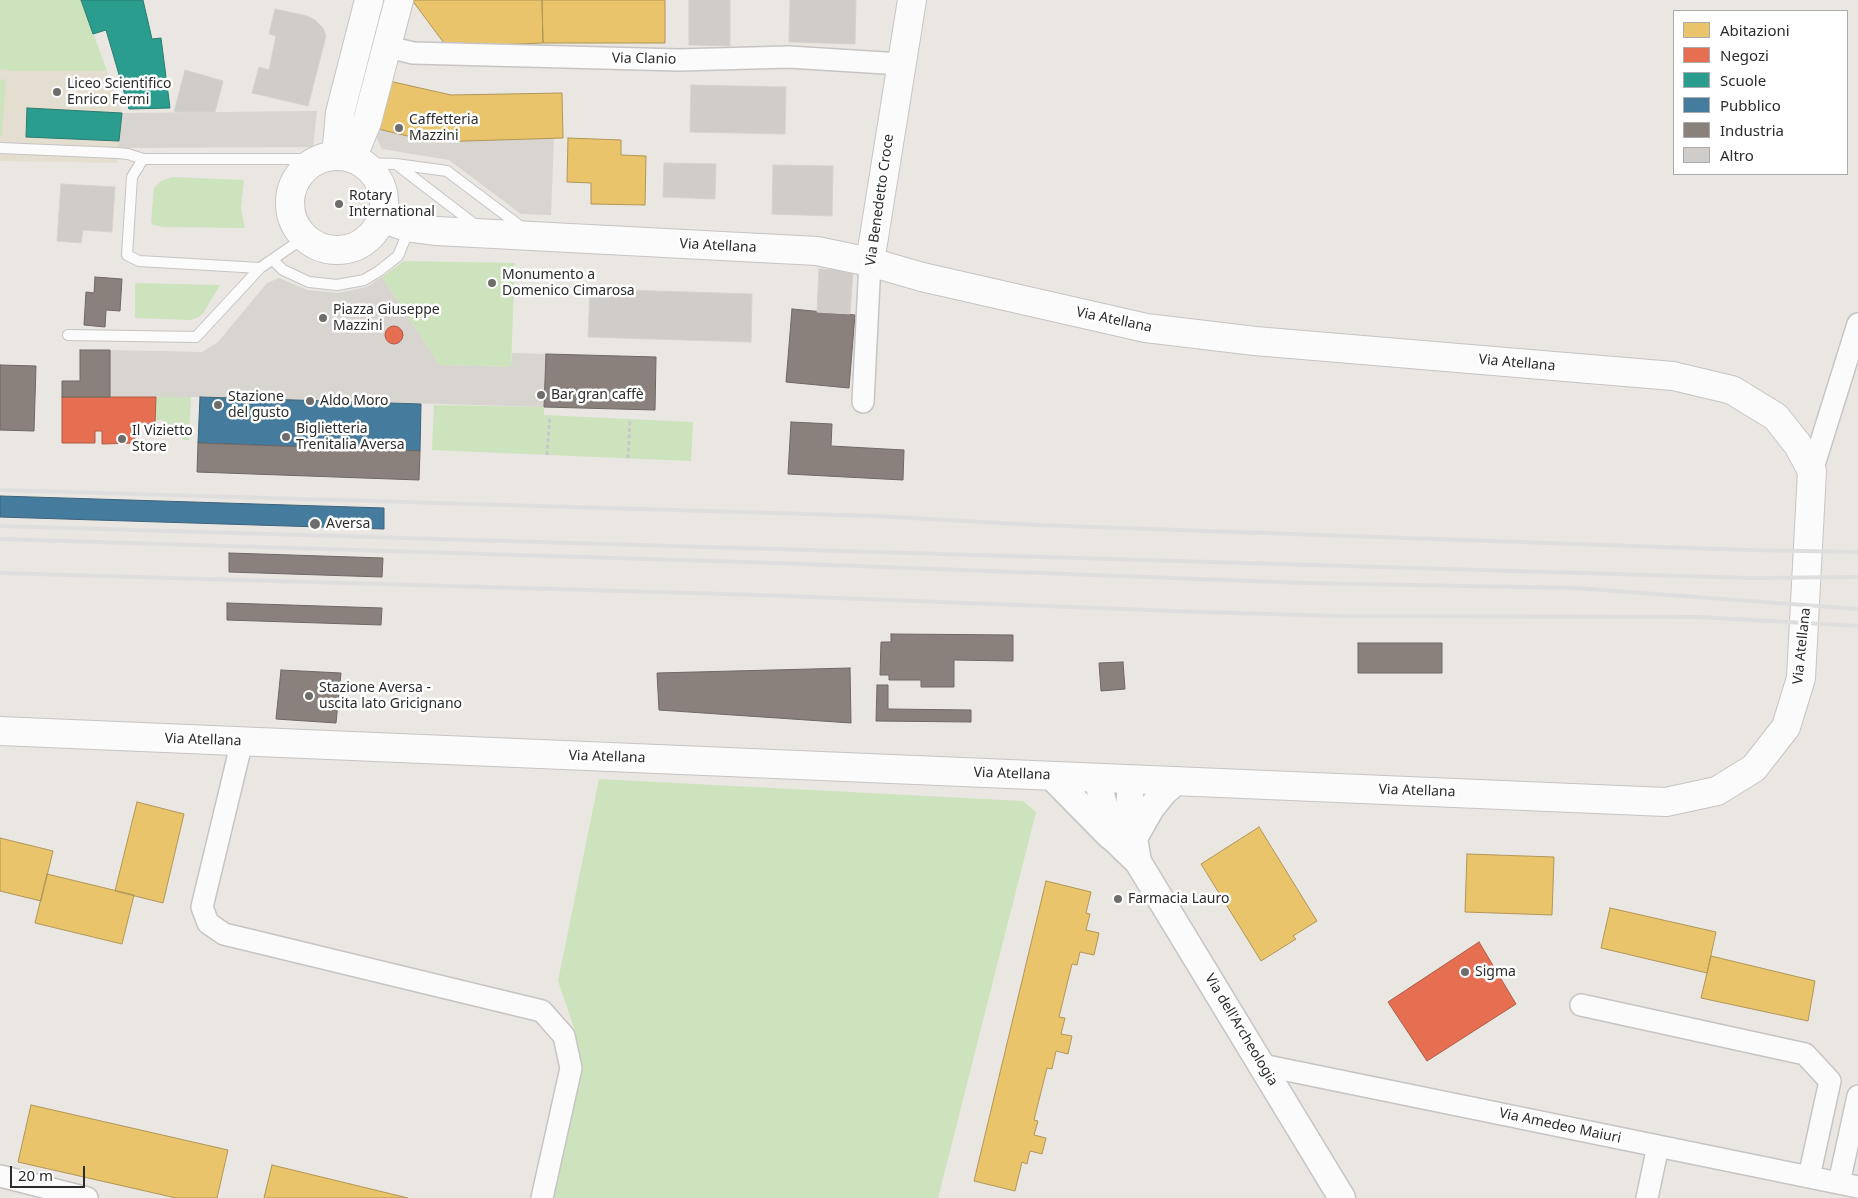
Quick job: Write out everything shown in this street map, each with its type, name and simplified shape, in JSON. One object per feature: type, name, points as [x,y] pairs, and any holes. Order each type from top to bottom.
[{"type":"main road","points":[[343,159],[340,114],[369,0]]},
{"type":"main road","points":[[343,159],[367,122],[399,0]]},
{"type":"main road","name":"Via Benedetto Croce","points":[[870,262],[912,0]]},
{"type":"main road","points":[[343,159],[373,171],[380,182],[385,206],[394,222],[375,232],[363,243],[348,249],[333,250],[317,246],[304,237],[295,225],[290,209],[291,194],[296,179],[306,167],[343,159]]},
{"type":"main road","name":"Via Atellana","points":[[0,731],[1666,802],[1717,790],[1754,768],[1786,727],[1801,678],[1812,471],[1798,445],[1776,417],[1732,390],[1673,376],[1255,341],[1146,328],[817,251],[437,232],[394,222]]},
{"type":"street","name":"Via Clanio","points":[[388,47],[422,54],[679,60],[789,57],[901,64]]},
{"type":"street","name":"Via Benedetto Croce","points":[[863,402],[870,262]]},
{"type":"street","points":[[1812,471],[1858,324]]},
{"type":"street","points":[[242,741],[202,907],[208,923],[224,934],[542,1011],[564,1036],[571,1068],[542,1198]]},
{"type":"street","points":[[1051,776],[1128,846]]},
{"type":"street","points":[[1097,778],[1128,846]]},
{"type":"street","name":"Via dell'Archeologia","points":[[1131,779],[1128,846],[1342,1198]]},
{"type":"street","points":[[1128,846],[1151,808],[1164,792],[1177,781]]},
{"type":"street","points":[[1580,1005],[1805,1054],[1830,1081],[1810,1177]]},
{"type":"street","name":"Via Amedeo Maiuri","points":[[1262,1065],[1849,1185]]},
{"type":"street","points":[[1849,1185],[1858,1096]]},
{"type":"street","points":[[1647,1198],[1658,1146]]},
{"type":"street","points":[[0,1176],[87,1198]]},
{"type":"lane","points":[[0,148],[118,153],[143,159],[343,159],[447,171],[533,236]]},
{"type":"lane","points":[[143,159],[132,177],[127,255],[139,261],[260,268]]},
{"type":"lane","points":[[396,164],[489,235]]},
{"type":"lane","points":[[273,260],[283,270],[309,282],[337,286],[364,280],[378,272],[398,256],[405,239],[394,222]]},
{"type":"lane","points":[[68,335],[196,336],[260,268],[304,237]]},
{"type":"path","points":[[547,455],[550,416]]},
{"type":"path","points":[[628,458],[630,419]]},
{"type":"shaded area","name":"Liceo Scientifico Enrico Fermi","points":[[0,0],[81,0],[122,113],[117,163],[0,161]]},
{"type":"shaded area","points":[[317,111],[313,147],[118,148],[122,113]]},
{"type":"shaded area","points":[[378,129],[433,142],[554,138],[551,215],[521,214],[449,160],[382,149],[377,138]]},
{"type":"shaded area","name":"Piazza Giuseppe Mazzini","points":[[382,277],[439,365],[511,367],[512,353],[546,354],[544,407],[200,397],[110,397],[110,350],[202,352],[218,342],[267,283],[279,278],[307,290],[338,293],[367,287]]},
{"type":"green space","points":[[0,0],[81,0],[107,71],[11,71],[0,69]]},
{"type":"green space","points":[[0,79],[6,80],[2,136],[0,136]]},
{"type":"green space","points":[[173,177],[244,180],[241,208],[245,228],[164,227],[153,225],[151,222],[154,188],[161,181]]},
{"type":"green space","points":[[404,261],[515,263],[511,367],[439,365],[382,277]]},
{"type":"green space","points":[[135,283],[220,285],[204,312],[199,317],[191,320],[135,318]]},
{"type":"green space","points":[[156,397],[191,397],[189,440],[184,440],[162,420],[156,420]]},
{"type":"green space","points":[[434,405],[544,407],[544,415],[693,422],[691,461],[432,450]]},
{"type":"green space","points":[[599,779],[1023,801],[1036,812],[938,1198],[551,1198],[578,1077],[574,1028],[558,981]]},
{"type":"building: Abitazioni","points":[[412,0],[542,0],[543,43],[447,47]]},
{"type":"building: Abitazioni","points":[[542,0],[665,0],[665,43],[543,43]]},
{"type":"building: Abitazioni","points":[[389,81],[451,95],[562,93],[563,138],[433,142],[378,129]]},
{"type":"building: Abitazioni","points":[[568,138],[621,140],[621,155],[646,156],[645,205],[591,204],[591,183],[567,182]]},
{"type":"building: Abitazioni","points":[[137,802],[184,814],[163,903],[115,891]]},
{"type":"building: Abitazioni","points":[[1259,827],[1317,921],[1293,936],[1296,939],[1261,961],[1201,864]]},
{"type":"building: Abitazioni","points":[[0,838],[53,851],[41,901],[0,891]]},
{"type":"building: Abitazioni","points":[[1467,854],[1554,857],[1552,915],[1465,912]]},
{"type":"building: Abitazioni","points":[[47,874],[134,895],[122,944],[35,923]]},
{"type":"building: Abitazioni","points":[[1046,881],[1091,892],[1086,913],[1090,914],[1086,930],[1099,933],[1094,955],[1080,952],[1077,965],[1072,964],[1059,1017],[1065,1018],[1061,1034],[1072,1036],[1068,1054],[1056,1051],[1052,1069],[1047,1068],[1034,1120],[1038,1121],[1034,1135],[1046,1138],[1042,1154],[1030,1151],[1027,1164],[1022,1162],[1015,1191],[974,1181]]},
{"type":"building: Abitazioni","points":[[1610,908],[1716,932],[1707,973],[1601,948]]},
{"type":"building: Abitazioni","points":[[1711,956],[1815,981],[1808,1021],[1701,998]]},
{"type":"building: Abitazioni","points":[[31,1105],[228,1150],[217,1198],[176,1198],[18,1162]]},
{"type":"building: Abitazioni","points":[[272,1165],[408,1198],[264,1198]]},
{"type":"building: Negozi","points":[[390,326],[398,326],[403,331],[401,342],[390,344],[385,339],[385,331]]},
{"type":"building: Negozi","points":[[62,397],[156,397],[155,424],[135,424],[135,443],[102,444],[102,431],[95,431],[95,443],[62,443]]},
{"type":"building: Negozi","name":"Sigma","points":[[1479,942],[1516,1004],[1427,1061],[1388,1002]]},
{"type":"building: Scuole","points":[[81,0],[143,0],[152,39],[161,38],[170,108],[129,109],[106,30],[93,34]]},
{"type":"building: Scuole","points":[[27,108],[122,113],[119,141],[26,137]]},
{"type":"building: Pubblico","points":[[200,397],[421,404],[420,451],[198,443]]},
{"type":"building: Pubblico","points":[[0,496],[384,508],[384,529],[0,517]]},
{"type":"building: Industria","points":[[95,277],[122,279],[120,311],[106,310],[105,327],[84,325],[86,292],[94,293]]},
{"type":"building: Industria","points":[[792,309],[855,315],[849,388],[786,382]]},
{"type":"building: Industria","points":[[80,350],[110,350],[110,397],[62,397],[62,381],[80,381]]},
{"type":"building: Industria","points":[[546,354],[656,357],[655,410],[544,407]]},
{"type":"building: Industria","points":[[0,365],[36,366],[34,431],[0,430]]},
{"type":"building: Industria","points":[[791,422],[832,424],[831,446],[904,450],[903,480],[788,474]]},
{"type":"building: Industria","points":[[198,443],[420,451],[419,480],[197,472]]},
{"type":"building: Industria","points":[[229,553],[383,558],[382,577],[229,572]]},
{"type":"building: Industria","points":[[227,603],[382,608],[381,625],[227,620]]},
{"type":"building: Industria","points":[[891,634],[1013,635],[1013,661],[954,660],[954,687],[921,687],[921,680],[889,680],[889,675],[880,675],[881,642],[891,642]]},
{"type":"building: Industria","points":[[1358,643],[1442,643],[1442,673],[1358,673]]},
{"type":"building: Industria","points":[[1123,662],[1125,689],[1101,691],[1099,663]]},
{"type":"building: Industria","points":[[850,668],[851,723],[659,710],[657,673]]},
{"type":"building: Industria","name":"Stazione Aversa - uscita lato Gricignano","points":[[281,670],[341,673],[336,723],[276,719]]},
{"type":"building: Industria","points":[[877,685],[888,685],[888,709],[971,710],[971,722],[876,721]]},
{"type":"building: Altro","points":[[689,0],[730,0],[730,46],[689,45]]},
{"type":"building: Altro","points":[[790,0],[856,0],[855,44],[789,42]]},
{"type":"building: Altro","points":[[275,9],[307,16],[315,20],[323,28],[326,36],[308,106],[252,93],[259,67],[269,70],[276,36],[269,34]]},
{"type":"building: Altro","points":[[185,70],[223,81],[215,112],[174,112]]},
{"type":"building: Altro","points":[[691,85],[786,87],[785,134],[690,132]]},
{"type":"building: Altro","points":[[664,163],[716,164],[715,199],[663,197]]},
{"type":"building: Altro","points":[[773,165],[833,166],[832,216],[772,214]]},
{"type":"building: Altro","points":[[61,184],[115,187],[112,232],[83,230],[81,243],[57,241]]},
{"type":"building: Altro","points":[[819,269],[853,271],[850,314],[817,312]]},
{"type":"building: Altro","points":[[590,289],[752,294],[751,342],[588,337]]},
{"type":"railway","points":[[0,490],[875,516],[1037,525],[1747,550],[1858,552]]},
{"type":"railway","points":[[0,526],[1750,578],[1858,577]]},
{"type":"railway","points":[[0,539],[777,563],[1305,583],[1575,588],[1858,609]]},
{"type":"railway","points":[[0,573],[760,595],[1340,616],[1699,617],[1858,626]]},
{"type":"place","name":"Liceo Scientifico Enrico Fermi","points":[[57,92]]},
{"type":"place","name":"Caffetteria Mazzini","points":[[399,128]]},
{"type":"place","name":"Rotary International","points":[[339,204]]},
{"type":"place","name":"Monumento a Domenico Cimarosa","points":[[492,283]]},
{"type":"place","name":"Piazza Giuseppe Mazzini","points":[[323,318]]},
{"type":"place","name":"Bar gran caffè","points":[[541,395]]},
{"type":"place","name":"Aldo Moro","points":[[310,401]]},
{"type":"place","name":"Stazione del gusto","points":[[218,405]]},
{"type":"place","name":"Biglietteria Trenitalia Aversa","points":[[286,437]]},
{"type":"place","name":"Il Vizietto Store","points":[[122,439]]},
{"type":"place","name":"Aversa","points":[[315,524]]},
{"type":"place","name":"Stazione Aversa - uscita lato Gricignano","points":[[309,696]]},
{"type":"place","name":"Farmacia Lauro","points":[[1118,899]]},
{"type":"place","name":"Sigma","points":[[1465,972]]}]
